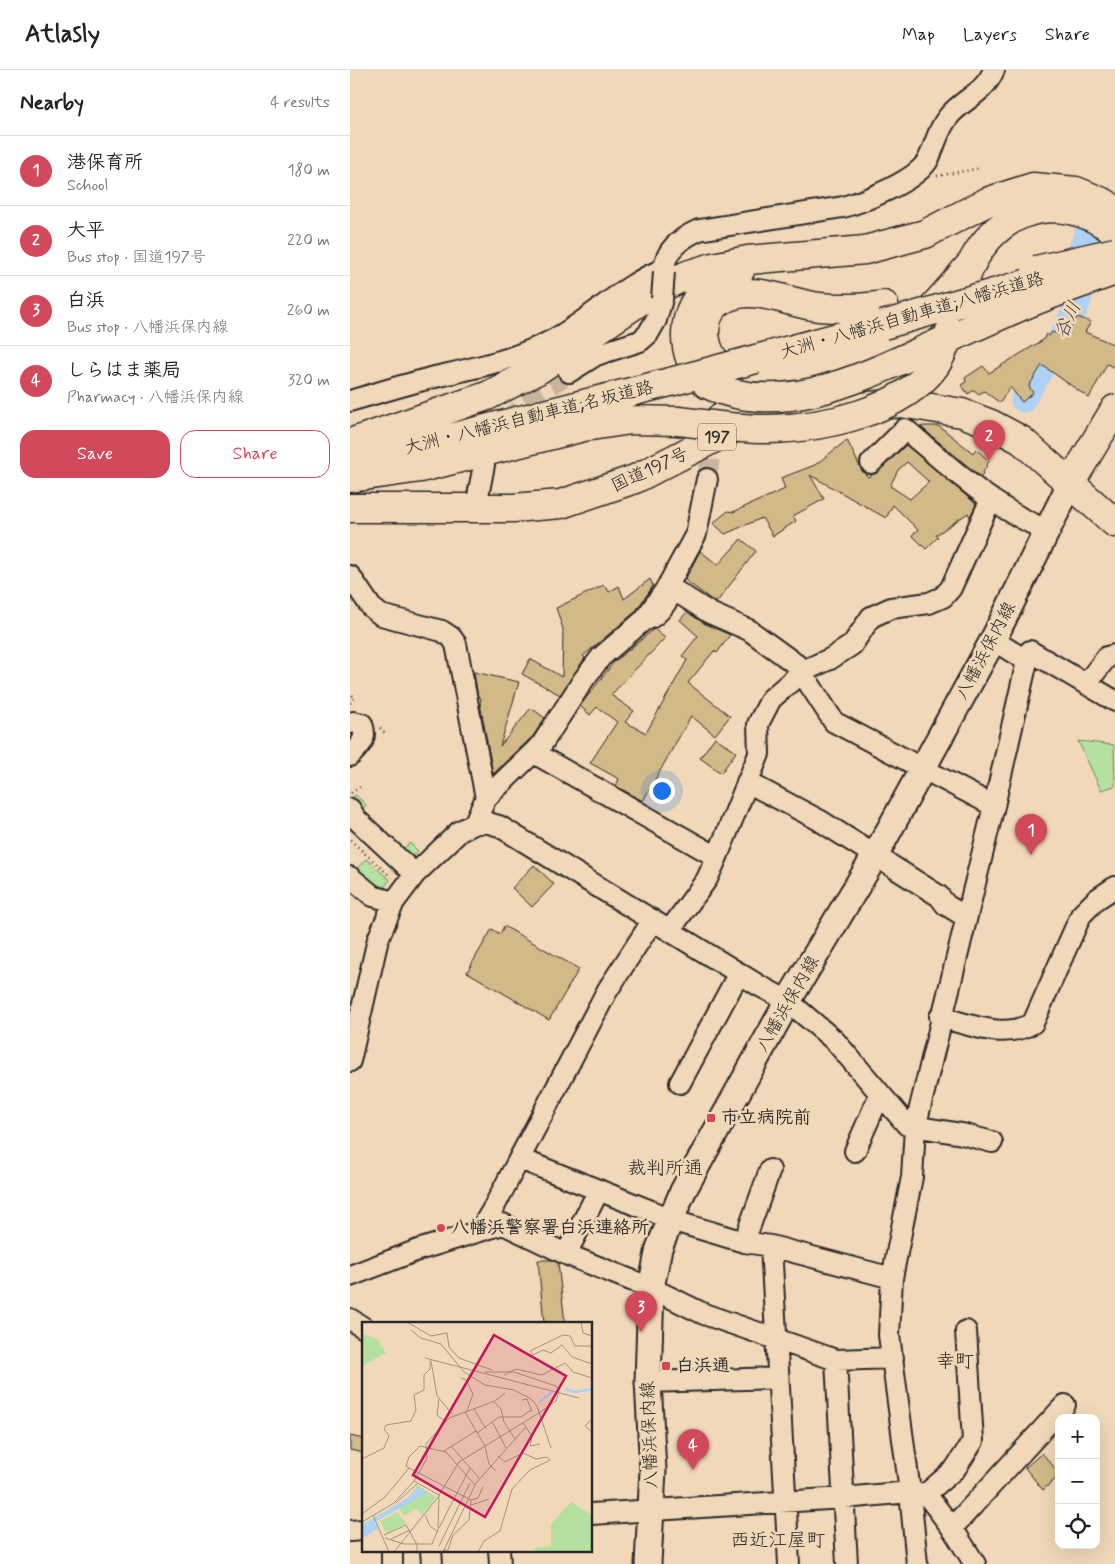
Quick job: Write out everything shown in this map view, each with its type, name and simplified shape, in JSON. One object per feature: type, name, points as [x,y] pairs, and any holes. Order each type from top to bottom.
[{"type":"highway","points":[[350,443],[487,396],[538,370],[655,291],[687,275],[713,267],[766,259],[865,250],[925,234],[989,201],[1033,187],[1076,191],[1106,203],[1115,211]]},
{"type":"highway","points":[[1115,232],[1092,216],[1060,208],[1033,209],[1006,222],[986,239],[970,265],[949,289],[895,341],[868,355],[819,370],[778,377],[748,378],[730,373],[710,356],[705,343],[705,326],[713,311],[726,298],[743,294],[763,295],[817,307],[844,308],[883,315],[912,300],[1115,252]]},
{"type":"highway","name":"大洲・八幡浜自動車道;八幡浜道路","points":[[708,378],[756,359],[883,315],[1115,257]]},
{"type":"highway","points":[[766,259],[719,280],[700,294],[694,305],[687,331],[688,358],[699,377],[708,378],[741,396],[806,393],[842,385],[877,373],[1013,310],[1115,271]]},
{"type":"highway","points":[[350,478],[421,468],[584,427],[631,420],[678,421],[768,429],[806,426],[841,420],[882,406],[915,387],[935,366],[946,346],[970,265]]},
{"type":"highway","name":"大洲・八幡浜自動車道;名坂道路","points":[[350,464],[674,381],[708,378]]},
{"type":"highway","name":"国道197号","points":[[350,508],[476,506],[513,508],[561,504],[602,491],[661,467],[742,424],[768,416],[901,403],[962,413],[991,424],[1021,440],[1071,482]]},
{"type":"highway","points":[[1071,482],[1115,409]]},
{"type":"highway","name":"197","points":[[1071,482],[1115,523]]},
{"type":"main road","name":"八幡浜保内線","points":[[648,1564],[652,1470],[648,1382],[651,1288],[659,1248],[683,1191],[788,1001],[875,856],[993,640],[1071,482]]},
{"type":"street","points":[[569,372],[596,356],[640,341],[648,334],[656,320],[662,299],[664,270],[670,251],[681,238],[699,230],[864,201],[908,177],[929,159],[936,135],[949,116],[987,84],[994,70]]},
{"type":"street","points":[[350,401],[509,359],[551,341],[586,319],[629,287],[664,270]]},
{"type":"street","points":[[717,416],[735,402],[753,400],[763,404],[768,416]]},
{"type":"street","points":[[871,463],[905,428],[991,499],[1025,521],[1047,530]]},
{"type":"street","points":[[476,506],[484,465]]},
{"type":"street","points":[[474,824],[486,798],[534,753],[601,657],[644,620],[666,589],[696,534],[708,479]]},
{"type":"street","points":[[481,1229],[520,1159],[607,991],[661,925],[707,879],[760,754],[758,724],[771,699],[803,671],[830,659],[852,644],[871,617],[891,608],[943,598],[951,588],[991,499]]},
{"type":"street","points":[[350,576],[371,607],[381,615],[442,631],[451,637],[456,644],[486,798]]},
{"type":"street","points":[[644,620],[650,619],[660,610],[674,590],[710,614],[749,630],[803,671],[834,722],[923,768],[984,803],[994,806]]},
{"type":"street","points":[[993,640],[1028,661]]},
{"type":"street","points":[[916,1564],[918,1493],[889,1334],[892,1278],[912,1177],[915,1128],[940,1017],[994,806],[1030,651],[1115,701]]},
{"type":"street","points":[[1086,684],[1107,657],[1115,655]]},
{"type":"street","points":[[350,723],[362,724],[366,734],[365,740],[350,756]]},
{"type":"street","points":[[534,753],[717,858]]},
{"type":"street","points":[[747,782],[819,820],[939,896],[946,905],[966,917]]},
{"type":"street","points":[[350,808],[405,886]]},
{"type":"street","points":[[350,1061],[359,986],[378,939],[405,886],[460,831],[474,824],[485,822],[499,826],[788,1001],[835,1041],[907,1125],[915,1128],[962,1134],[992,1142]]},
{"type":"street","points":[[350,828],[405,886]]},
{"type":"street","points":[[350,877],[373,896],[405,886]]},
{"type":"street","points":[[940,1017],[1001,1032],[1020,1030],[1033,1022],[1080,915],[1097,899],[1115,887]]},
{"type":"street","points":[[680,1083],[739,973]]},
{"type":"street","points":[[855,1151],[880,1094]]},
{"type":"street","points":[[520,1159],[671,1219],[744,1242],[771,1246],[892,1278]]},
{"type":"street","points":[[744,1242],[770,1170]]},
{"type":"street","points":[[566,1254],[599,1190]]},
{"type":"street","points":[[350,1276],[481,1229],[503,1224],[566,1254],[651,1288],[704,1314],[836,1360],[893,1358]]},
{"type":"street","points":[[771,1246],[789,1564]]},
{"type":"street","points":[[350,1319],[362,1327]]},
{"type":"street","points":[[592,1514],[918,1493],[955,1469],[973,1440],[966,1331]]},
{"type":"street","points":[[836,1360],[847,1564]]},
{"type":"street","points":[[648,1382],[778,1378]]},
{"type":"street","points":[[952,1528],[1065,1405]]},
{"type":"street","points":[[918,1493],[952,1528],[975,1564]]},
{"type":"path","points":[[908,177],[921,179],[980,168]]},
{"type":"path","points":[[350,703],[355,698],[352,695]]},
{"type":"path","points":[[350,794],[360,788]]},
{"type":"path","points":[[350,840],[405,886]]},
{"type":"green space","points":[[1078,741],[1114,745],[1115,786],[1101,790]]},
{"type":"green space","points":[[356,795],[366,805],[360,812],[402,850],[410,843],[418,851],[409,861],[354,811],[350,798]]},
{"type":"green space","points":[[366,859],[390,880],[384,887],[370,888],[353,873]]},
{"type":"building","points":[[1077,317],[1091,322],[1085,332],[1115,345],[1115,368],[1107,364],[1089,398],[1042,365],[1029,386],[1033,393],[1022,402],[1010,387],[1000,403],[984,391],[979,394],[974,390],[968,394],[961,385],[966,382],[965,378],[983,366],[989,373],[1043,340],[1046,334],[1049,336],[1052,332],[1062,336],[1065,330],[1069,331]]},
{"type":"building","points":[[939,426],[973,453],[976,449],[989,461],[981,477],[921,427]]},
{"type":"building","points":[[847,440],[862,471],[868,477],[879,471],[906,445],[976,504],[970,517],[968,513],[936,535],[938,537],[926,549],[912,535],[918,530],[893,505],[886,518],[810,475],[824,499],[793,516],[796,521],[773,536],[762,518],[725,534],[713,523],[728,511],[733,512],[785,489],[781,478],[815,465]],"holes":[[[907,462],[929,482],[910,499],[890,486],[898,470]]]},
{"type":"building","points":[[741,539],[756,551],[716,603],[685,580],[700,551],[718,565]]},
{"type":"building","points":[[650,579],[653,586],[635,612],[583,656],[585,658],[560,695],[522,674],[530,659],[562,677],[563,629],[556,608],[604,585],[609,592],[619,586],[624,599]]},
{"type":"building","points":[[687,612],[705,624],[730,635],[717,653],[714,651],[688,683],[730,716],[715,735],[691,716],[643,801],[616,786],[619,779],[590,763],[617,722],[597,707],[590,715],[580,706],[614,662],[654,629],[665,638],[611,695],[634,711],[625,722],[646,733],[687,660],[682,656],[698,636],[680,620]]},
{"type":"building","points":[[474,672],[519,682],[500,746],[531,708],[545,718],[533,736],[493,774],[480,703],[481,698],[478,697]]},
{"type":"building","points":[[715,737],[736,752],[721,773],[700,758]]},
{"type":"building","points":[[534,865],[554,884],[532,907],[512,888]]},
{"type":"building","points":[[504,926],[579,969],[549,1020],[467,972],[492,929],[500,934]]},
{"type":"building","points":[[538,1260],[552,1260],[558,1263],[565,1322],[544,1322]]},
{"type":"building","points":[[350,1436],[362,1439],[362,1453],[350,1450]]},
{"type":"building","points":[[1042,1453],[1055,1468],[1055,1480],[1043,1490],[1025,1468]]},
{"type":"waterway","name":"谷川","points":[[1023,400],[1065,330],[1078,303],[1083,283],[1080,253],[1087,233]]},
{"type":"tunnel","points":[[503,422],[569,372]]},
{"type":"tunnel","points":[[707,479],[713,429]]},
{"type":"place","name":"大平","points":[[989,461]]},
{"type":"place","name":"港保育所","points":[[1031,855]]},
{"type":"place","name":"市立病院前","points":[[711,1118]]},
{"type":"place","name":"八幡浜警察署白浜連絡所","points":[[441,1228]]},
{"type":"place","name":"白浜","points":[[641,1332]]},
{"type":"place","name":"白浜通","points":[[666,1366]]},
{"type":"place","name":"しらはま薬局","points":[[693,1470]]},
{"type":"district","name":"裁判所通","points":[[665,1168]]},
{"type":"district","name":"幸町","points":[[955,1361]]},
{"type":"district","name":"西近江屋町","points":[[778,1540]]}]
